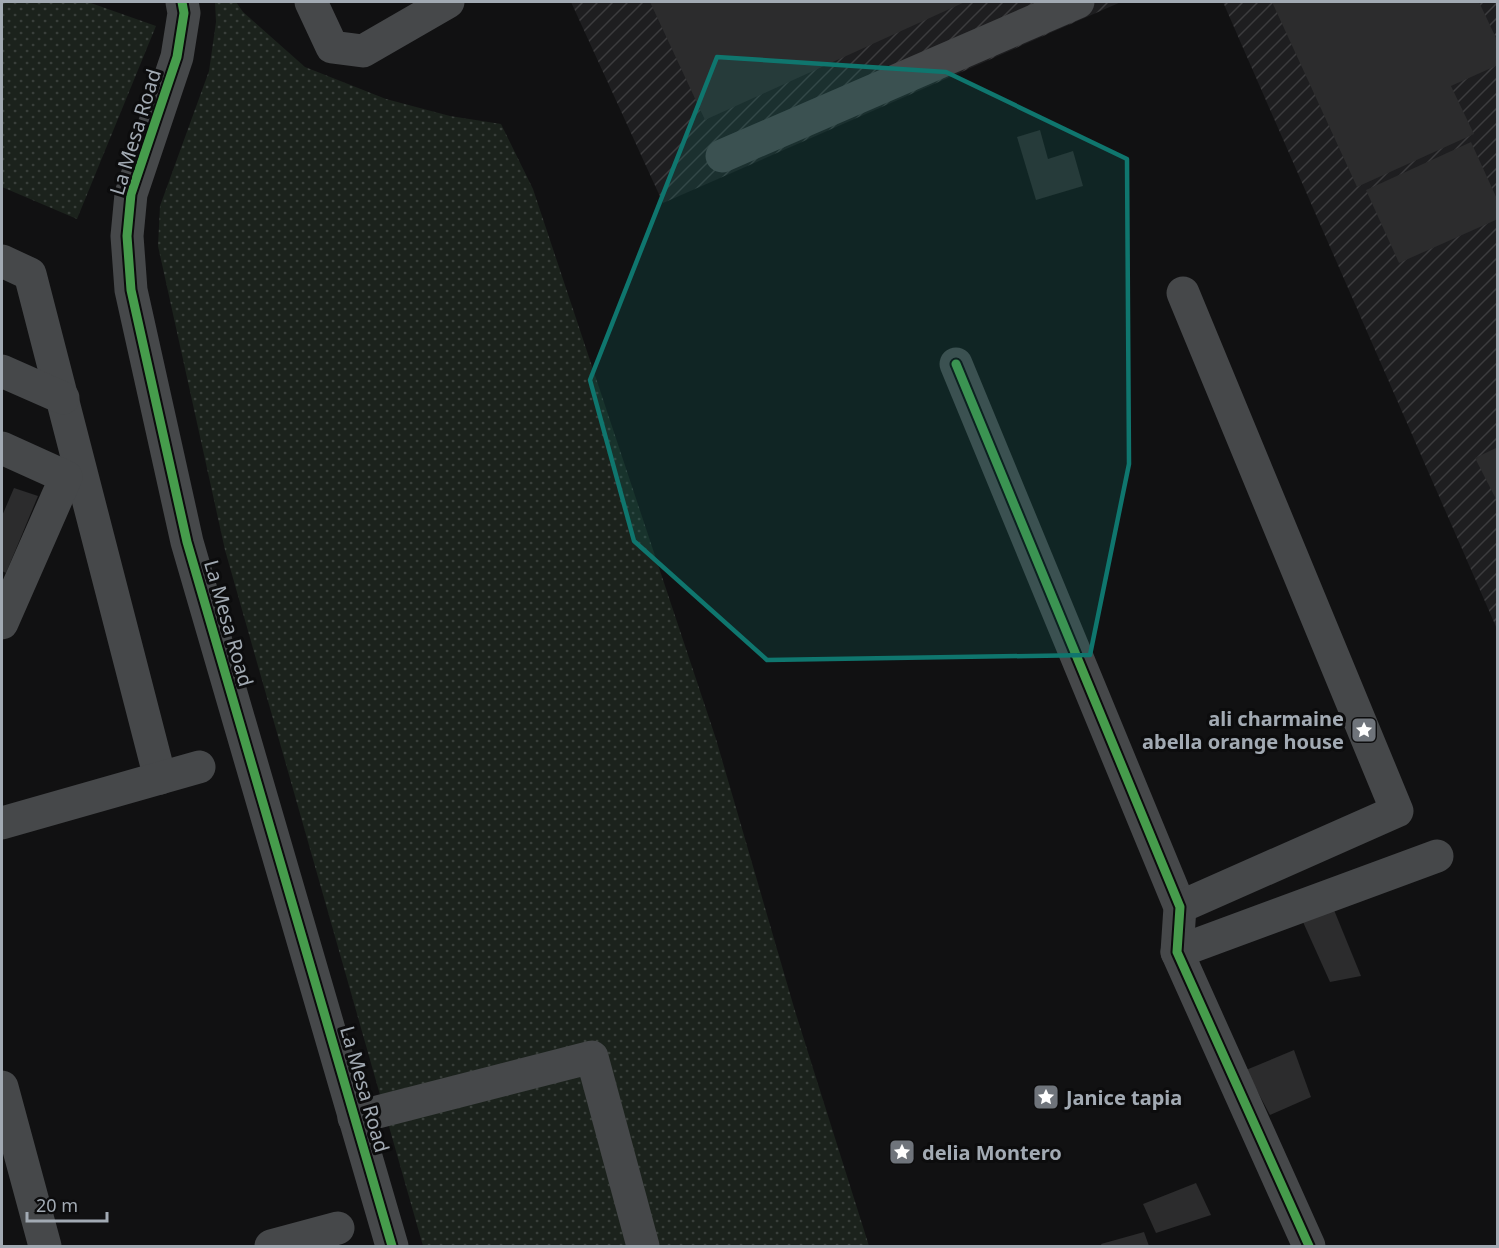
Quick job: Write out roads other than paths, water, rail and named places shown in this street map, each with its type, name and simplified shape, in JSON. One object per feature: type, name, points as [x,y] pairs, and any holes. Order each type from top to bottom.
[{"type":"street","name":"La Mesa Road","points":[[182,2],[184,13],[177,57],[131,194],[128,236],[131,290],[187,542],[392,1246]]},
{"type":"street","points":[[311,2],[332,47],[363,51],[448,2]]},
{"type":"street","points":[[722,156],[1078,2]]},
{"type":"street","points":[[2,261],[30,274],[160,778]]},
{"type":"street","points":[[1180,907],[1396,811],[1183,293]]},
{"type":"street","points":[[956,364],[1180,907],[1178,952],[1309,1246]]},
{"type":"street","points":[[2,371],[63,398]]},
{"type":"street","points":[[2,448],[66,477],[2,622]]},
{"type":"street","points":[[2,823],[199,767]]},
{"type":"street","points":[[1178,952],[1437,856]]},
{"type":"street","points":[[354,1118],[592,1057],[643,1246]]},
{"type":"street","points":[[2,1087],[45,1246]]},
{"type":"street","points":[[271,1246],[338,1228]]},
{"type":"place","name":"ali charmaine abella orange house","points":[[1364,730]]},
{"type":"place","name":"Janice tapia","points":[[1046,1097]]},
{"type":"place","name":"delia Montero","points":[[902,1152]]}]
